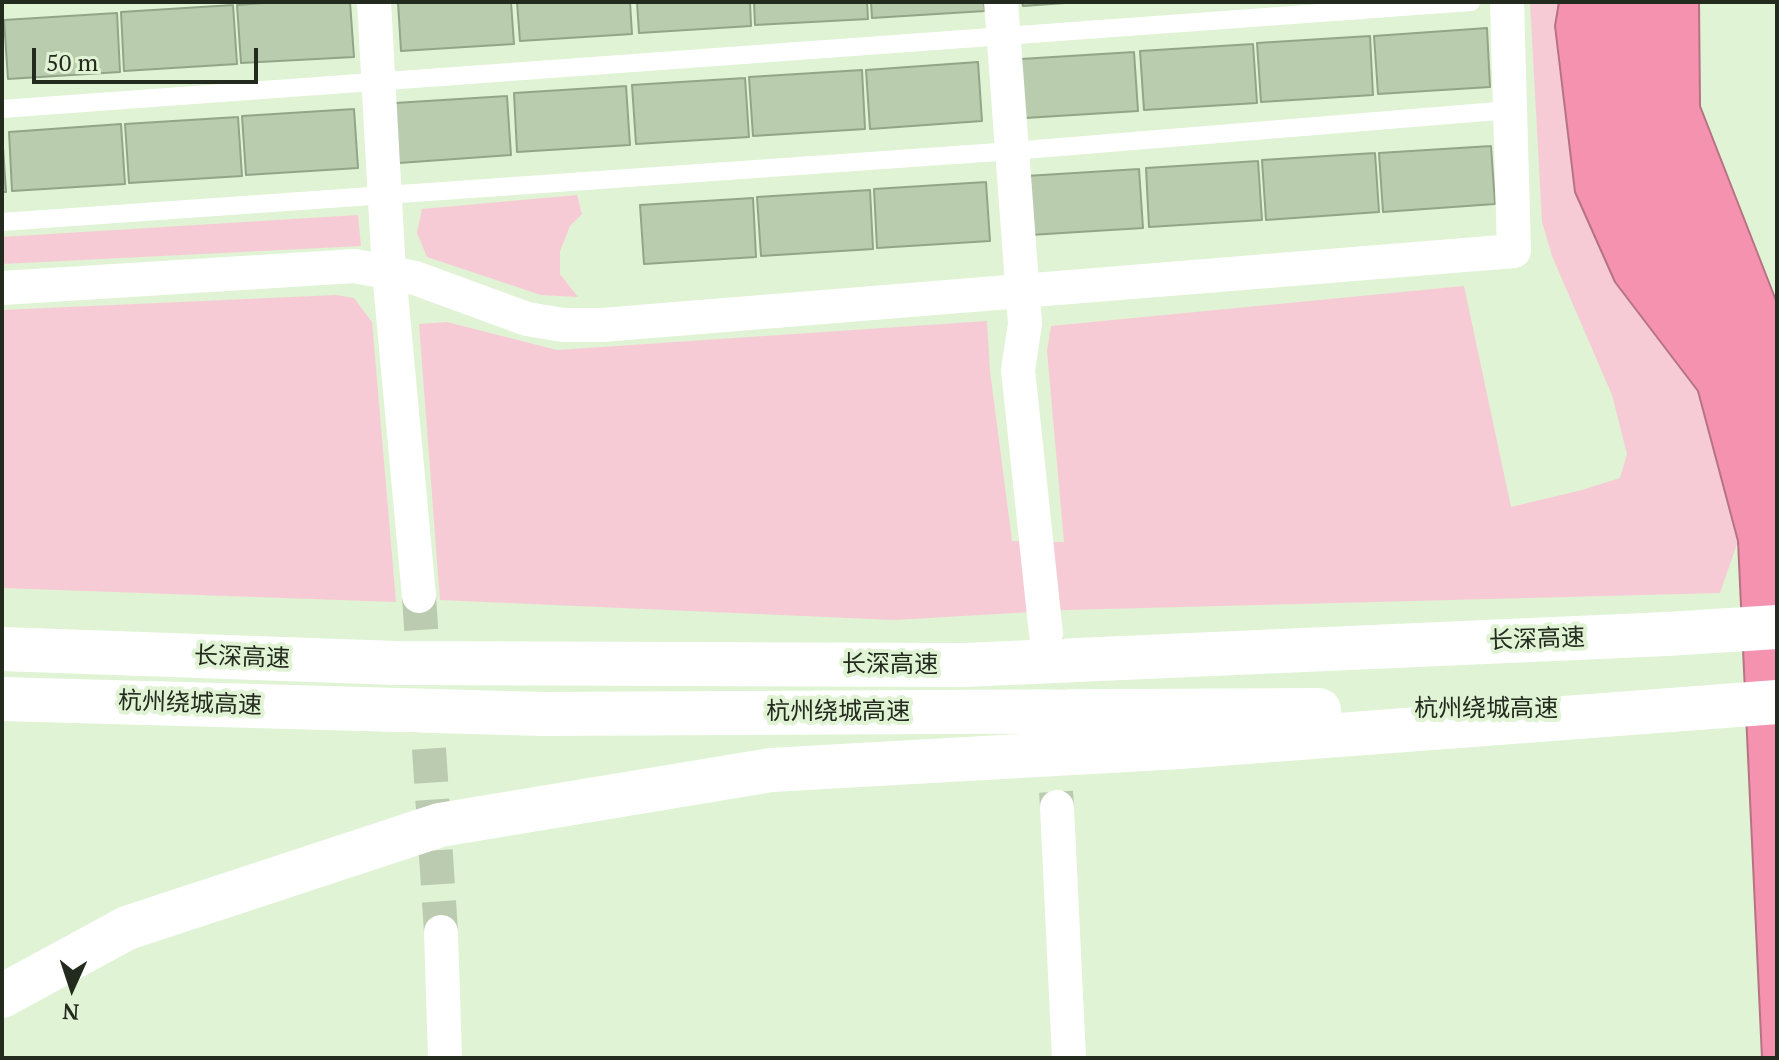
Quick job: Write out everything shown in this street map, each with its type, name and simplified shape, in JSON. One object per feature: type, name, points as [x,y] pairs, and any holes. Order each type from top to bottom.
[{"type":"highway","name":"长深高速","points":[[2,649],[396,663],[964,665],[1777,627]]},
{"type":"highway","name":"杭州绕城高速","points":[[2,699],[543,714],[1674,708]]},
{"type":"highway","points":[[2,996],[127,928],[440,825],[771,770],[1180,747],[1777,702]]},
{"type":"street","points":[[374,2],[389,272],[419,596]]},
{"type":"street","points":[[1001,2],[1025,324],[1018,370],[1046,634]]},
{"type":"street","points":[[2,288],[355,266],[415,278],[527,319],[563,325],[602,325],[1514,251],[1507,2]]},
{"type":"street","points":[[1057,807],[1069,1058]]},
{"type":"street","points":[[441,932],[445,1058]]},
{"type":"lane","points":[[2,109],[1471,2]]},
{"type":"lane","points":[[2,222],[1012,151],[1510,110]]},
{"type":"shaded area","points":[[1530,2],[1559,2],[1555,27],[1575,192],[1615,282],[1698,391],[1738,541],[1720,593],[1067,610],[894,620],[440,600],[419,324],[447,322],[557,350],[987,321],[990,371],[1012,541],[1064,542],[1047,351],[1051,326],[1464,286],[1511,507],[1620,478],[1627,454],[1612,395],[1552,256],[1542,222]]},
{"type":"shaded area","points":[[1559,2],[1699,2],[1700,106],[1777,303],[1777,1058],[1762,1058],[1738,541],[1698,391],[1615,282],[1575,192],[1555,26]]},
{"type":"shaded area","points":[[577,195],[582,214],[570,226],[560,251],[560,274],[578,297],[541,295],[427,257],[417,233],[422,209]]},
{"type":"shaded area","points":[[358,215],[361,246],[2,264],[2,237]]},
{"type":"shaded area","points":[[336,295],[354,298],[372,322],[396,602],[2,588],[2,310]]},
{"type":"building","points":[[350,2],[354,57],[241,63],[237,5]]},
{"type":"building","points":[[398,2],[511,2],[514,44],[401,51]]},
{"type":"building","points":[[517,2],[630,2],[632,34],[520,41]]},
{"type":"building","points":[[637,2],[750,2],[751,26],[639,33]]},
{"type":"building","points":[[754,2],[867,2],[868,19],[755,25]]},
{"type":"building","points":[[871,2],[984,2],[985,11],[872,18]]},
{"type":"building","points":[[1022,2],[1079,2],[1023,6]]},
{"type":"building","points":[[233,5],[237,64],[124,71],[121,12]]},
{"type":"building","points":[[117,13],[120,72],[8,79],[4,20]]},
{"type":"building","points":[[1487,28],[1490,87],[1378,94],[1374,36]]},
{"type":"building","points":[[1370,36],[1373,95],[1261,102],[1257,43]]},
{"type":"building","points":[[1253,44],[1257,103],[1144,110],[1140,51]]},
{"type":"building","points":[[1134,52],[1138,111],[1025,118],[1021,59]]},
{"type":"building","points":[[978,62],[982,121],[870,129],[866,70]]},
{"type":"building","points":[[862,70],[865,129],[753,136],[749,77]]},
{"type":"building","points":[[745,78],[749,137],[636,144],[632,85]]},
{"type":"building","points":[[626,86],[630,145],[517,152],[514,93]]},
{"type":"building","points":[[507,96],[511,155],[399,163],[395,103]]},
{"type":"building","points":[[354,109],[358,168],[246,175],[242,116]]},
{"type":"building","points":[[238,117],[242,176],[129,183],[125,124]]},
{"type":"building","points":[[121,124],[125,184],[12,191],[9,132]]},
{"type":"building","points":[[2,132],[6,192],[2,192]]},
{"type":"building","points":[[1491,146],[1495,204],[1383,212],[1379,153]]},
{"type":"building","points":[[1375,153],[1379,212],[1266,220],[1262,160]]},
{"type":"building","points":[[1258,161],[1262,220],[1149,227],[1146,168]]},
{"type":"building","points":[[1139,169],[1143,228],[1030,235],[1026,176]]},
{"type":"building","points":[[986,182],[990,241],[877,248],[874,189]]},
{"type":"building","points":[[870,190],[873,249],[761,256],[757,197]]},
{"type":"building","points":[[753,198],[756,257],[644,264],[640,205]]},
{"type":"tunnel","points":[[419,596],[441,932]]},
{"type":"tunnel","points":[[1047,639],[1057,807]]}]
